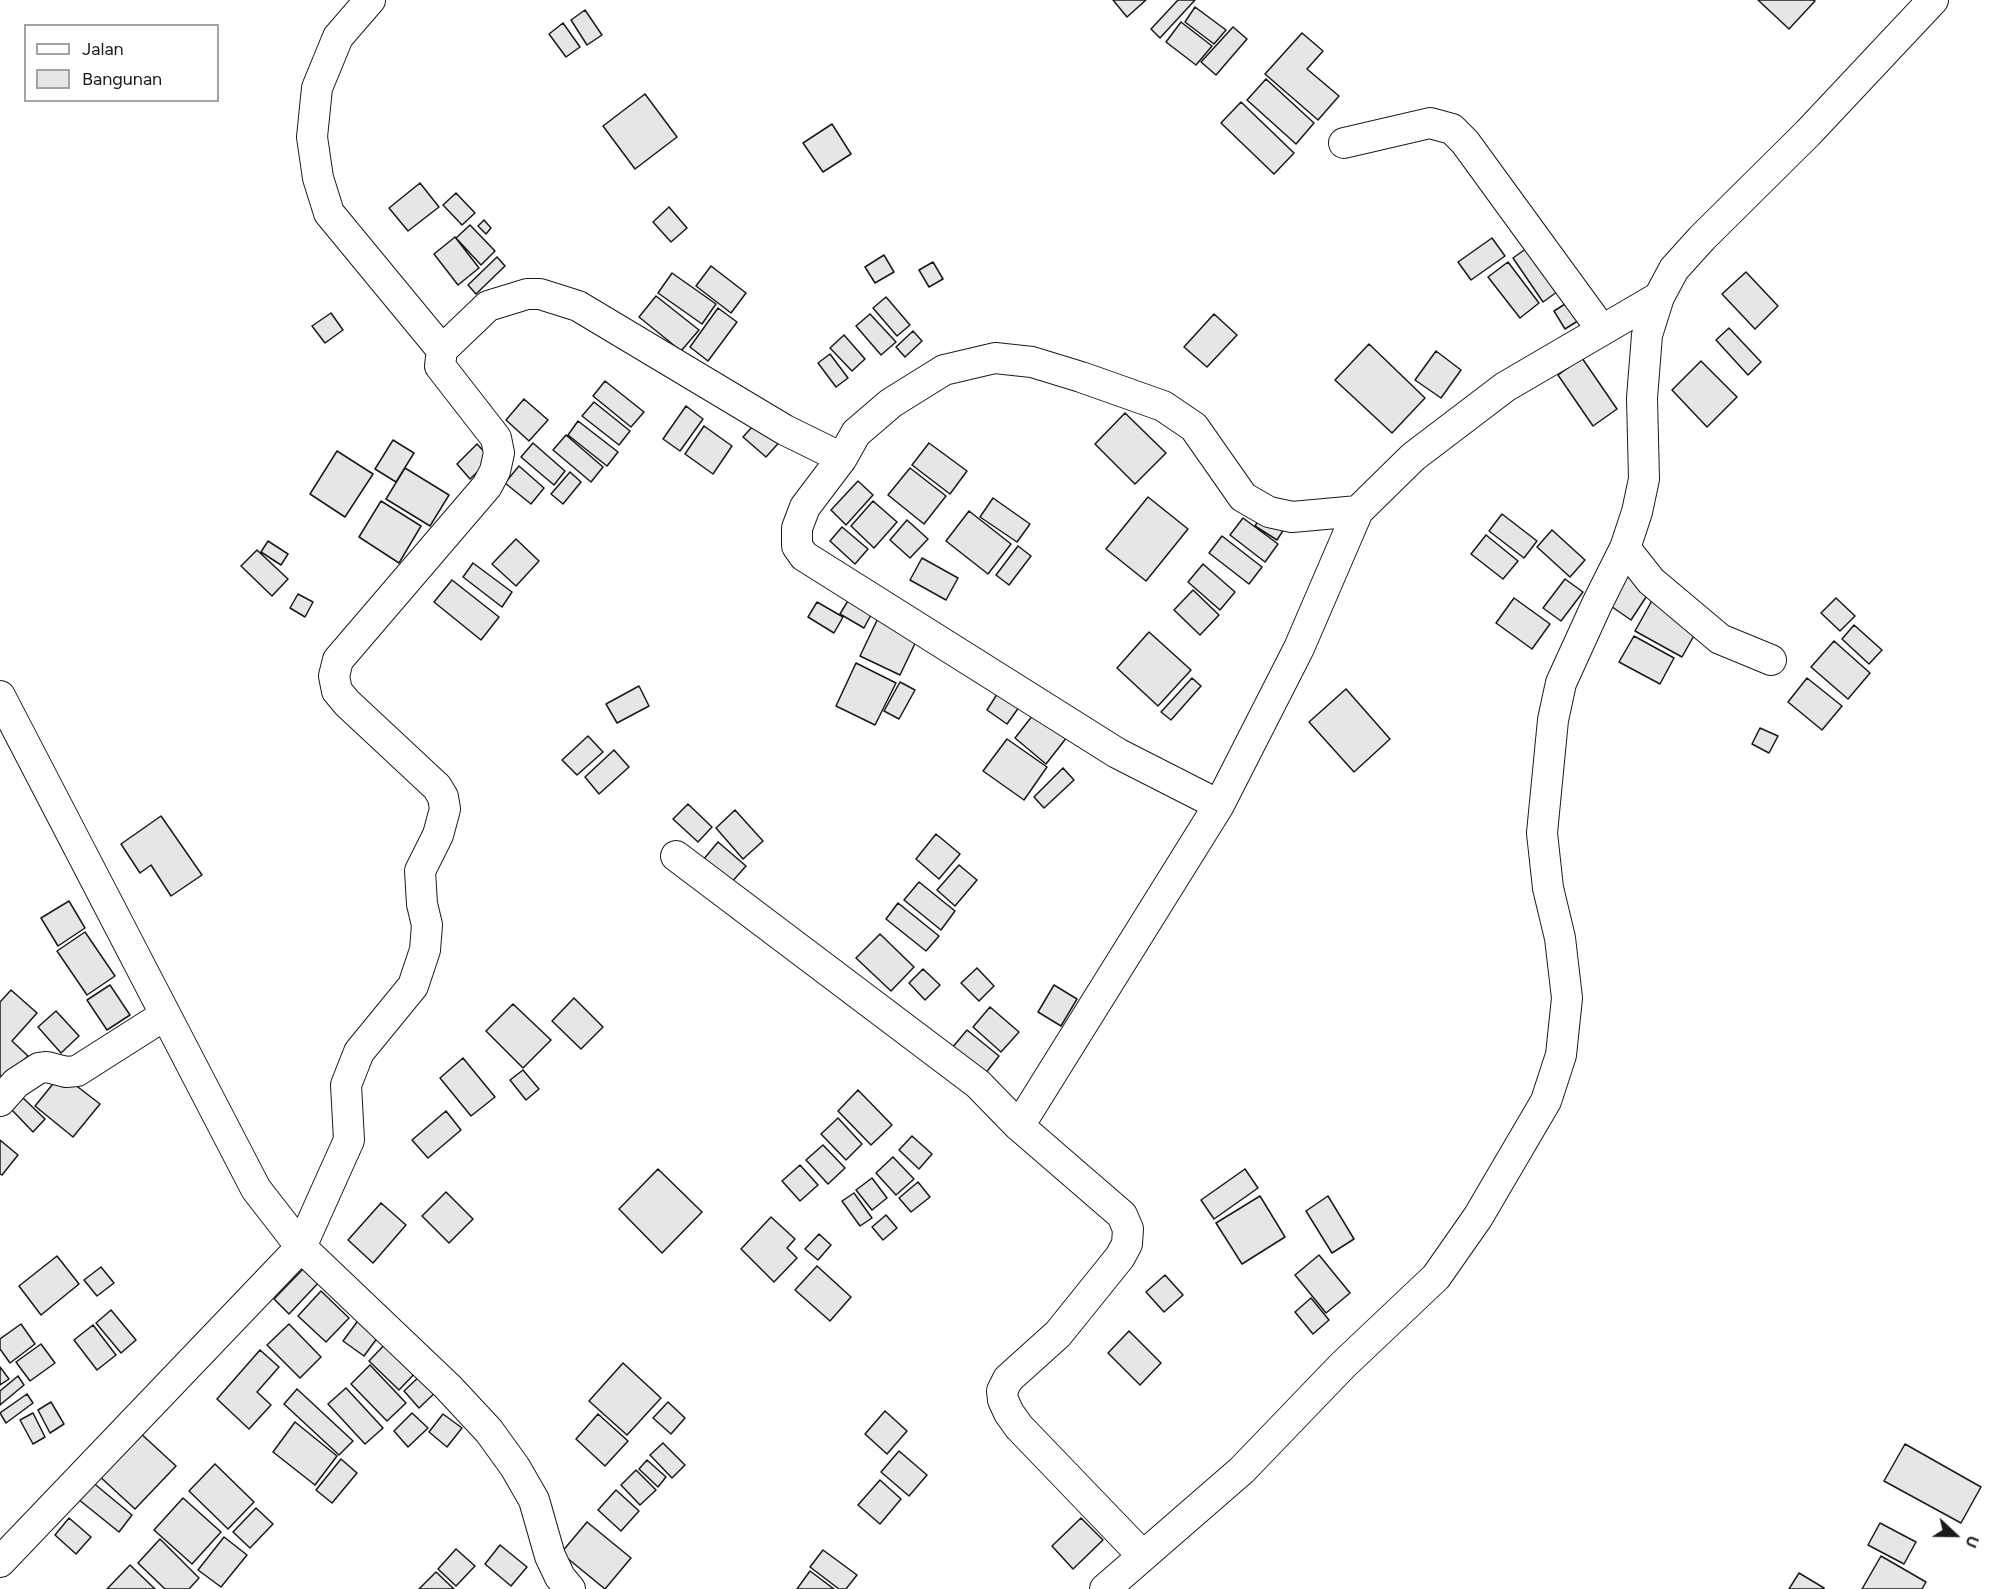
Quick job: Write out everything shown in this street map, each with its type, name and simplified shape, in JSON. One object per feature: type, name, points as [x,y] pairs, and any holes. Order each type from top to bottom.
[{"type":"street","points":[[370,0],[338,37],[317,88],[312,137],[318,178],[329,213],[442,350]]},
{"type":"street","points":[[1105,1589],[1242,1470],[1343,1365],[1436,1278],[1478,1218],[1546,1101],[1561,1055],[1567,998],[1560,938],[1548,888],[1542,833],[1554,720],[1561,683],[1625,548],[1637,512],[1644,479],[1642,398],[1647,334],[1659,297],[1674,269],[1702,238],[1808,133],[1933,0]]},
{"type":"street","points":[[1344,142],[1430,123],[1452,129],[1465,142],[1602,330]]},
{"type":"street","points":[[0,1562],[301,1247],[349,1140],[346,1086],[359,1052],[413,986],[425,950],[428,925],[422,904],[420,870],[438,835],[445,809],[443,797],[437,787],[347,703],[337,691],[334,676],[338,660],[487,486],[495,471],[499,453],[496,438],[440,366],[442,350],[488,306],[527,294],[540,294],[578,306],[785,430],[842,458]]},
{"type":"street","points":[[1019,1126],[1219,805],[1299,648],[1358,511],[1413,457],[1505,387],[1659,297]]},
{"type":"street","points":[[1219,805],[1117,753],[804,556],[797,546],[797,528],[805,507],[842,458],[855,433],[891,403],[944,369],[995,358],[1041,365],[1163,406],[1194,427],[1243,497],[1269,512],[1293,517],[1358,511]]},
{"type":"street","points":[[1625,548],[1651,582],[1720,639],[1771,660]]},
{"type":"street","points":[[0,696],[256,1189],[301,1247],[448,1387],[489,1431],[515,1467],[534,1500],[550,1556],[560,1577],[570,1589]]},
{"type":"street","points":[[676,856],[978,1084],[1019,1126],[1122,1215],[1128,1229],[1127,1244],[1120,1257],[1058,1334],[1008,1378],[1002,1391],[1009,1413],[1020,1428],[1143,1556]]},
{"type":"street","points":[[0,1101],[16,1083],[39,1068],[47,1067],[66,1072],[77,1071],[165,1014]]},
{"type":"building","points":[[1113,0],[1146,0],[1127,17]]},
{"type":"building","points":[[1178,0],[1195,0],[1160,38],[1151,29]]},
{"type":"building","points":[[1758,0],[1813,0],[1815,1],[1789,29]]},
{"type":"building","points":[[1195,7],[1226,30],[1214,44],[1185,22]]},
{"type":"building","points":[[585,10],[602,35],[587,45],[571,20]]},
{"type":"building","points":[[1181,22],[1212,46],[1196,65],[1166,42]]},
{"type":"building","points":[[563,23],[580,47],[566,57],[549,34]]},
{"type":"building","points":[[1233,27],[1247,39],[1216,75],[1201,62]]},
{"type":"building","points":[[1302,33],[1323,51],[1307,69],[1339,96],[1318,120],[1265,74]]},
{"type":"building","points":[[1266,79],[1314,123],[1296,144],[1247,100]]},
{"type":"building","points":[[645,94],[677,137],[635,169],[603,126]]},
{"type":"building","points":[[1241,102],[1294,153],[1274,174],[1221,123]]},
{"type":"building","points":[[832,124],[851,154],[823,172],[803,143]]},
{"type":"building","points":[[420,183],[439,207],[408,231],[389,208]]},
{"type":"building","points":[[456,193],[475,213],[462,225],[443,205]]},
{"type":"building","points":[[669,207],[687,228],[671,242],[653,222]]},
{"type":"building","points":[[484,220],[491,228],[486,234],[478,226]]},
{"type":"building","points":[[470,225],[495,251],[481,265],[456,238]]},
{"type":"building","points":[[455,237],[479,268],[458,285],[434,254]]},
{"type":"building","points":[[1492,238],[1505,256],[1471,280],[1458,262]]},
{"type":"building","points":[[1534,243],[1564,287],[1543,302],[1513,258]]},
{"type":"building","points":[[884,255],[894,272],[875,283],[865,267]]},
{"type":"building","points":[[497,257],[505,266],[476,294],[468,285]]},
{"type":"building","points":[[933,262],[943,279],[929,287],[919,270]]},
{"type":"building","points":[[1508,262],[1539,303],[1520,318],[1488,277]]},
{"type":"building","points":[[711,266],[746,293],[731,313],[696,286]]},
{"type":"building","points":[[1746,272],[1778,306],[1755,329],[1722,294]]},
{"type":"building","points":[[672,273],[716,304],[702,324],[658,293]]},
{"type":"building","points":[[656,296],[699,330],[681,351],[639,317]]},
{"type":"building","points":[[886,297],[910,325],[897,336],[873,308]]},
{"type":"building","points":[[1573,299],[1584,317],[1565,329],[1554,311]]},
{"type":"building","points":[[718,308],[737,322],[708,361],[690,347]]},
{"type":"building","points":[[331,313],[343,330],[325,343],[312,326]]},
{"type":"building","points":[[870,314],[896,342],[881,355],[856,326]]},
{"type":"building","points":[[1214,314],[1237,335],[1207,367],[1184,347]]},
{"type":"building","points":[[1729,328],[1761,362],[1748,375],[1716,340]]},
{"type":"building","points":[[913,331],[922,341],[905,357],[896,347]]},
{"type":"building","points":[[844,335],[865,359],[852,371],[830,348]]},
{"type":"building","points":[[1369,344],[1425,398],[1392,433],[1335,380]]},
{"type":"building","points":[[1436,351],[1461,370],[1441,398],[1415,380]]},
{"type":"building","points":[[830,354],[848,378],[836,387],[818,363]]},
{"type":"building","points":[[1582,358],[1617,409],[1593,426],[1558,375]]},
{"type":"building","points":[[1701,361],[1737,397],[1707,427],[1672,390]]},
{"type":"building","points":[[605,381],[644,412],[631,427],[593,396]]},
{"type":"building","points":[[524,399],[548,420],[529,441],[506,420]]},
{"type":"building","points":[[594,402],[630,431],[619,445],[582,416]]},
{"type":"building","points":[[686,406],[703,419],[680,451],[663,439]]},
{"type":"building","points":[[1125,413],[1166,453],[1135,484],[1095,444]]},
{"type":"building","points":[[761,417],[784,437],[766,457],[743,437]]},
{"type":"building","points":[[578,421],[618,452],[607,466],[568,435]]},
{"type":"building","points":[[704,426],[732,446],[713,474],[685,454]]},
{"type":"building","points":[[566,435],[603,467],[591,482],[553,450]]},
{"type":"building","points":[[393,440],[414,453],[396,482],[375,469]]},
{"type":"building","points":[[533,443],[565,471],[554,485],[521,457]]},
{"type":"building","points":[[929,443],[967,471],[950,494],[912,465]]},
{"type":"building","points":[[477,444],[491,459],[470,479],[457,464]]},
{"type":"building","points":[[337,451],[373,474],[345,517],[310,494]]},
{"type":"building","points":[[519,466],[544,488],[531,504],[505,483]]},
{"type":"building","points":[[405,468],[449,495],[430,526],[386,499]]},
{"type":"building","points":[[910,468],[946,496],[924,524],[888,495]]},
{"type":"building","points":[[570,472],[581,482],[563,504],[551,494]]},
{"type":"building","points":[[858,481],[873,495],[846,525],[831,510]]},
{"type":"building","points":[[1148,497],[1188,529],[1146,581],[1106,549]]},
{"type":"building","points":[[993,498],[1030,524],[1017,542],[980,517]]},
{"type":"building","points":[[381,501],[421,526],[399,563],[359,537]]},
{"type":"building","points":[[873,501],[897,522],[874,548],[851,526]]},
{"type":"building","points":[[969,511],[1011,544],[988,574],[946,541]]},
{"type":"building","points":[[1502,514],[1537,541],[1524,558],[1489,531]]},
{"type":"building","points":[[1262,515],[1284,529],[1277,540],[1255,526]]},
{"type":"building","points":[[1243,518],[1278,544],[1265,562],[1230,535]]},
{"type":"building","points":[[907,520],[928,539],[910,558],[890,540]]},
{"type":"building","points":[[842,527],[868,549],[855,564],[830,541]]},
{"type":"building","points":[[1552,530],[1585,560],[1570,577],[1537,547]]},
{"type":"building","points":[[1486,535],[1518,561],[1503,579],[1471,554]]},
{"type":"building","points":[[1222,536],[1262,567],[1249,584],[1209,553]]},
{"type":"building","points":[[516,539],[539,561],[516,586],[492,564]]},
{"type":"building","points":[[268,541],[288,554],[281,565],[261,552]]},
{"type":"building","points":[[1018,546],[1031,556],[1009,585],[996,575]]},
{"type":"building","points":[[257,550],[288,579],[272,596],[241,566]]},
{"type":"building","points":[[922,558],[958,578],[946,600],[910,580]]},
{"type":"building","points":[[473,563],[512,592],[502,607],[463,577]]},
{"type":"building","points":[[1203,564],[1235,592],[1220,610],[1188,582]]},
{"type":"building","points":[[1623,573],[1650,591],[1631,620],[1605,602]]},
{"type":"building","points":[[1565,579],[1583,592],[1561,621],[1543,608]]},
{"type":"building","points":[[452,580],[499,617],[481,640],[434,602]]},
{"type":"building","points":[[1193,590],[1219,615],[1200,635],[1174,610]]},
{"type":"building","points":[[298,594],[313,602],[305,617],[290,608]]},
{"type":"building","points":[[852,594],[875,607],[864,628],[840,614]]},
{"type":"building","points":[[1654,597],[1701,623],[1682,657],[1635,631]]},
{"type":"building","points":[[1514,598],[1550,624],[1532,649],[1496,623]]},
{"type":"building","points":[[1836,598],[1855,616],[1840,631],[1821,613]]},
{"type":"building","points":[[817,602],[843,617],[834,633],[808,617]]},
{"type":"building","points":[[880,614],[920,633],[900,675],[860,656]]},
{"type":"building","points":[[1854,625],[1882,650],[1869,664],[1842,639]]},
{"type":"building","points":[[1149,632],[1191,670],[1158,706],[1117,668]]},
{"type":"building","points":[[1634,636],[1674,658],[1660,684],[1619,662]]},
{"type":"building","points":[[1834,641],[1870,673],[1848,699],[1811,667]]},
{"type":"building","points":[[856,663],[896,683],[875,725],[836,706]]},
{"type":"building","points":[[1192,678],[1201,686],[1171,720],[1161,712]]},
{"type":"building","points":[[1807,678],[1842,706],[1822,730],[1788,702]]},
{"type":"building","points":[[900,682],[915,690],[899,719],[884,711]]},
{"type":"building","points":[[639,686],[649,706],[617,723],[606,704]]},
{"type":"building","points":[[1001,688],[1022,703],[1007,724],[987,710]]},
{"type":"building","points":[[1346,689],[1390,739],[1354,772],[1309,722]]},
{"type":"building","points":[[1040,706],[1071,732],[1046,764],[1015,738]]},
{"type":"building","points":[[1760,728],[1778,736],[1769,753],[1752,744]]},
{"type":"building","points":[[588,736],[603,752],[577,775],[562,760]]},
{"type":"building","points":[[1007,739],[1047,767],[1024,800],[983,771]]},
{"type":"building","points":[[614,750],[629,767],[599,794],[585,777]]},
{"type":"building","points":[[1063,768],[1074,780],[1044,808],[1034,797]]},
{"type":"building","points":[[688,804],[712,827],[698,842],[673,819]]},
{"type":"building","points":[[735,810],[763,841],[743,859],[716,828]]},
{"type":"building","points":[[161,816],[202,875],[171,896],[151,865],[140,873],[121,844]]},
{"type":"building","points":[[936,834],[960,854],[939,879],[916,859]]},
{"type":"building","points":[[718,842],[746,866],[730,884],[703,860]]},
{"type":"building","points":[[959,865],[977,880],[955,906],[937,890]]},
{"type":"building","points":[[919,882],[955,911],[941,930],[904,900]]},
{"type":"building","points":[[69,901],[85,928],[58,946],[41,918]]},
{"type":"building","points":[[898,903],[939,936],[926,951],[886,919]]},
{"type":"building","points":[[85,932],[115,976],[87,995],[57,951]]},
{"type":"building","points":[[880,934],[914,967],[891,991],[856,958]]},
{"type":"building","points":[[977,968],[994,986],[979,1001],[961,983]]},
{"type":"building","points":[[923,969],[940,985],[925,1000],[909,983]]},
{"type":"building","points":[[110,985],[130,1015],[107,1030],[87,1000]]},
{"type":"building","points":[[1054,985],[1077,999],[1061,1026],[1038,1012]]},
{"type":"building","points":[[11,990],[37,1013],[12,1041],[28,1056],[6,1080],[0,1075],[0,1002]]},
{"type":"building","points":[[574,998],[603,1027],[581,1049],[552,1021]]},
{"type":"building","points":[[513,1004],[551,1040],[523,1068],[486,1031]]},
{"type":"building","points":[[990,1007],[1019,1032],[1001,1052],[973,1027]]},
{"type":"building","points":[[56,1011],[79,1036],[61,1053],[38,1027]]},
{"type":"building","points":[[967,1030],[999,1056],[985,1074],[952,1048]]},
{"type":"building","points":[[463,1058],[495,1097],[471,1116],[440,1078]]},
{"type":"building","points":[[523,1070],[539,1089],[526,1100],[510,1080]]},
{"type":"building","points":[[61,1074],[100,1104],[73,1137],[35,1106]]},
{"type":"building","points":[[858,1090],[892,1125],[871,1145],[838,1111]]},
{"type":"building","points":[[22,1097],[45,1119],[33,1132],[11,1109]]},
{"type":"building","points":[[446,1111],[461,1130],[428,1158],[412,1140]]},
{"type":"building","points":[[838,1118],[862,1144],[846,1160],[821,1134]]},
{"type":"building","points":[[912,1136],[932,1154],[919,1169],[899,1150]]},
{"type":"building","points":[[0,1140],[18,1155],[2,1175],[0,1174]]},
{"type":"building","points":[[823,1145],[845,1168],[828,1184],[806,1160]]},
{"type":"building","points":[[893,1157],[914,1179],[896,1195],[876,1173]]},
{"type":"building","points":[[800,1165],[818,1185],[800,1201],[782,1181]]},
{"type":"building","points":[[658,1169],[702,1212],[662,1253],[619,1209]]},
{"type":"building","points":[[1245,1169],[1258,1188],[1214,1219],[1201,1200]]},
{"type":"building","points":[[872,1178],[887,1198],[872,1210],[856,1190]]},
{"type":"building","points":[[918,1182],[930,1197],[911,1212],[899,1198]]},
{"type":"building","points":[[446,1192],[473,1219],[449,1243],[422,1216]]},
{"type":"building","points":[[854,1193],[872,1218],[860,1226],[842,1201]]},
{"type":"building","points":[[1260,1196],[1285,1237],[1242,1264],[1216,1223]]},
{"type":"building","points":[[1328,1196],[1354,1239],[1332,1253],[1306,1211]]},
{"type":"building","points":[[381,1203],[406,1225],[373,1263],[348,1240]]},
{"type":"building","points":[[886,1215],[897,1228],[883,1240],[872,1227]]},
{"type":"building","points":[[771,1217],[795,1239],[787,1248],[797,1258],[774,1282],[741,1249]]},
{"type":"building","points":[[819,1234],[831,1245],[818,1260],[805,1249]]},
{"type":"building","points":[[1319,1255],[1350,1293],[1326,1313],[1295,1275]]},
{"type":"building","points":[[57,1256],[79,1284],[41,1315],[19,1286]]},
{"type":"building","points":[[307,1265],[322,1279],[289,1314],[274,1299]]},
{"type":"building","points":[[817,1266],[851,1297],[830,1321],[795,1290]]},
{"type":"building","points":[[101,1267],[114,1283],[97,1296],[84,1280]]},
{"type":"building","points":[[1165,1275],[1183,1295],[1164,1312],[1146,1292]]},
{"type":"building","points":[[321,1291],[349,1318],[326,1342],[298,1316]]},
{"type":"building","points":[[1311,1298],[1329,1320],[1313,1334],[1295,1312]]},
{"type":"building","points":[[111,1310],[136,1340],[121,1353],[96,1323]]},
{"type":"building","points":[[360,1318],[381,1333],[364,1356],[343,1341]]},
{"type":"building","points":[[21,1324],[35,1344],[10,1363],[0,1349],[0,1339]]},
{"type":"building","points":[[289,1324],[321,1357],[300,1378],[267,1345]]},
{"type":"building","points":[[93,1325],[116,1355],[97,1370],[74,1340]]},
{"type":"building","points":[[1129,1331],[1161,1363],[1140,1385],[1108,1353]]},
{"type":"building","points":[[390,1339],[420,1368],[399,1390],[369,1361]]},
{"type":"building","points":[[41,1344],[55,1363],[30,1381],[16,1362]]},
{"type":"building","points":[[260,1350],[279,1367],[257,1392],[271,1405],[249,1429],[217,1399]]},
{"type":"building","points":[[623,1363],[661,1398],[627,1435],[589,1401]]},
{"type":"building","points":[[370,1365],[406,1403],[387,1421],[351,1384]]},
{"type":"building","points":[[0,1367],[9,1379],[0,1385]]},
{"type":"building","points":[[424,1372],[439,1389],[419,1408],[404,1391]]},
{"type":"building","points":[[18,1376],[24,1385],[0,1405],[0,1391]]},
{"type":"building","points":[[346,1388],[383,1428],[365,1444],[328,1404]]},
{"type":"building","points":[[297,1389],[353,1441],[339,1455],[284,1404]]},
{"type":"building","points":[[27,1394],[33,1403],[6,1423],[0,1413]]},
{"type":"building","points":[[51,1402],[64,1424],[50,1433],[38,1410]]},
{"type":"building","points":[[668,1402],[685,1418],[671,1434],[653,1418]]},
{"type":"building","points":[[885,1411],[907,1431],[887,1454],[865,1434]]},
{"type":"building","points":[[33,1413],[45,1437],[33,1444],[20,1420]]},
{"type":"building","points":[[412,1413],[428,1428],[408,1447],[394,1431]]},
{"type":"building","points":[[443,1414],[462,1428],[447,1447],[429,1432]]},
{"type":"building","points":[[598,1414],[628,1441],[605,1466],[576,1439]]},
{"type":"building","points":[[295,1422],[337,1456],[315,1485],[273,1452]]},
{"type":"building","points":[[138,1431],[176,1466],[135,1509],[97,1474]]},
{"type":"building","points":[[663,1443],[685,1465],[672,1478],[650,1455]]},
{"type":"building","points":[[1905,1444],[1981,1487],[1961,1523],[1884,1481]]},
{"type":"building","points":[[899,1451],[927,1475],[909,1496],[881,1472]]},
{"type":"building","points":[[341,1459],[357,1473],[332,1503],[316,1490]]},
{"type":"building","points":[[647,1460],[666,1477],[658,1487],[639,1469]]},
{"type":"building","points":[[215,1464],[254,1502],[228,1529],[189,1491]]},
{"type":"building","points":[[636,1470],[656,1490],[640,1505],[621,1485]]},
{"type":"building","points":[[880,1480],[901,1499],[880,1524],[858,1505]]},
{"type":"building","points":[[91,1481],[132,1515],[119,1532],[78,1499]]},
{"type":"building","points":[[616,1490],[639,1511],[621,1531],[598,1510]]},
{"type":"building","points":[[183,1498],[221,1532],[192,1564],[154,1530]]},
{"type":"building","points":[[256,1508],[273,1524],[250,1548],[233,1532]]},
{"type":"building","points":[[69,1518],[91,1537],[76,1554],[55,1535]]},
{"type":"building","points":[[1081,1518],[1103,1540],[1073,1569],[1052,1546]]},
{"type":"building","points":[[587,1522],[631,1558],[605,1589],[561,1553]]},
{"type":"building","points":[[1880,1523],[1916,1542],[1904,1564],[1868,1545]]},
{"type":"building","points":[[224,1537],[247,1555],[221,1587],[198,1570]]},
{"type":"building","points":[[160,1539],[199,1578],[189,1589],[165,1589],[138,1563]]},
{"type":"building","points":[[500,1545],[527,1567],[511,1586],[485,1564]]},
{"type":"building","points":[[456,1549],[475,1566],[456,1586],[438,1569]]},
{"type":"building","points":[[823,1550],[857,1575],[846,1589],[839,1589],[810,1567]]},
{"type":"building","points":[[1881,1556],[1926,1582],[1922,1589],[1862,1589]]},
{"type":"building","points":[[130,1565],[155,1589],[107,1589]]},
{"type":"building","points":[[810,1571],[834,1589],[797,1589]]},
{"type":"building","points":[[436,1572],[454,1589],[419,1589]]},
{"type":"building","points":[[1799,1573],[1824,1588],[1824,1589],[1789,1589]]}]
